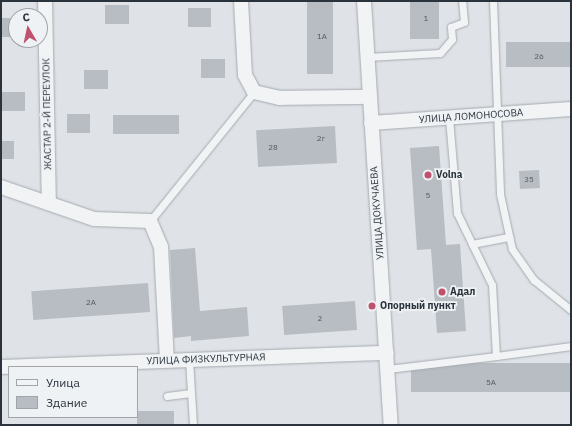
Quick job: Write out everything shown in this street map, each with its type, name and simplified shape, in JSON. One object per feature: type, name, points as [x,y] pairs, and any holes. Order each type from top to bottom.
[{"type":"street","name":"ЖАСТАР 2-Й ПЕРЕУЛОК","points":[[45,1],[49,203]]},
{"type":"street","points":[[241,1],[245,75],[254,92],[280,98],[368,97]]},
{"type":"street","name":"УЛИЦА ДОКУЧАЕВА","points":[[364,1],[368,97],[391,425]]},
{"type":"street","name":"УЛИЦА ЛОМОНОСОВА","points":[[370,123],[571,109]]},
{"type":"street","points":[[1,187],[94,220],[150,221],[161,247],[167,360]]},
{"type":"street","name":"УЛИЦА ФИЗКУЛЬТУРНАЯ","points":[[25,366],[387,353]]},
{"type":"lane","points":[[366,56],[440,54],[452,39],[451,27],[464,22],[462,1]]},
{"type":"lane","points":[[493,1],[500,194],[512,249],[534,280],[571,310]]},
{"type":"lane","points":[[150,221],[254,92]]},
{"type":"lane","points":[[449,117],[457,212],[492,285],[496,356]]},
{"type":"lane","points":[[472,244],[509,237]]},
{"type":"lane","points":[[388,369],[571,346]]},
{"type":"lane","points":[[189,359],[192,425]]},
{"type":"lane","points":[[167,396],[191,393]]},
{"type":"building","points":[[307,1],[333,1],[333,74],[307,74]]},
{"type":"building","points":[[410,1],[439,1],[439,39],[410,39]]},
{"type":"building","points":[[105,5],[129,5],[129,24],[105,24]]},
{"type":"building","points":[[188,8],[211,8],[211,27],[188,27]]},
{"type":"building","points":[[1,18],[8,18],[8,37],[1,37]]},
{"type":"building","points":[[506,42],[571,42],[571,67],[506,67]]},
{"type":"building","points":[[201,59],[225,59],[225,78],[201,78]]},
{"type":"building","points":[[84,70],[108,70],[108,89],[84,89]]},
{"type":"building","points":[[2,92],[25,92],[25,111],[2,111]]},
{"type":"building","points":[[67,114],[90,114],[90,133],[67,133]]},
{"type":"building","points":[[113,115],[179,115],[179,134],[113,134]]},
{"type":"building","points":[[335,126],[337,163],[258,167],[256,130]]},
{"type":"building","points":[[1,141],[14,141],[14,159],[1,159]]},
{"type":"building","points":[[439,146],[446,245],[460,244],[466,331],[437,333],[431,249],[417,250],[410,148]]},
{"type":"building","points":[[539,170],[540,188],[520,189],[519,171]]},
{"type":"building","points":[[195,248],[200,311],[247,307],[249,336],[191,341],[191,336],[174,338],[170,250]]},
{"type":"building","points":[[148,283],[150,312],[33,320],[31,291]]},
{"type":"building","points":[[355,301],[357,330],[284,335],[282,306]]},
{"type":"building","points":[[411,363],[571,363],[571,392],[411,392]]},
{"type":"building","points":[[138,411],[174,411],[174,425],[137,425]]},
{"type":"place","name":"Volna","points":[[428,175]]},
{"type":"place","name":"Адал","points":[[442,292]]},
{"type":"place","name":"Опорный пункт","points":[[372,306]]}]
